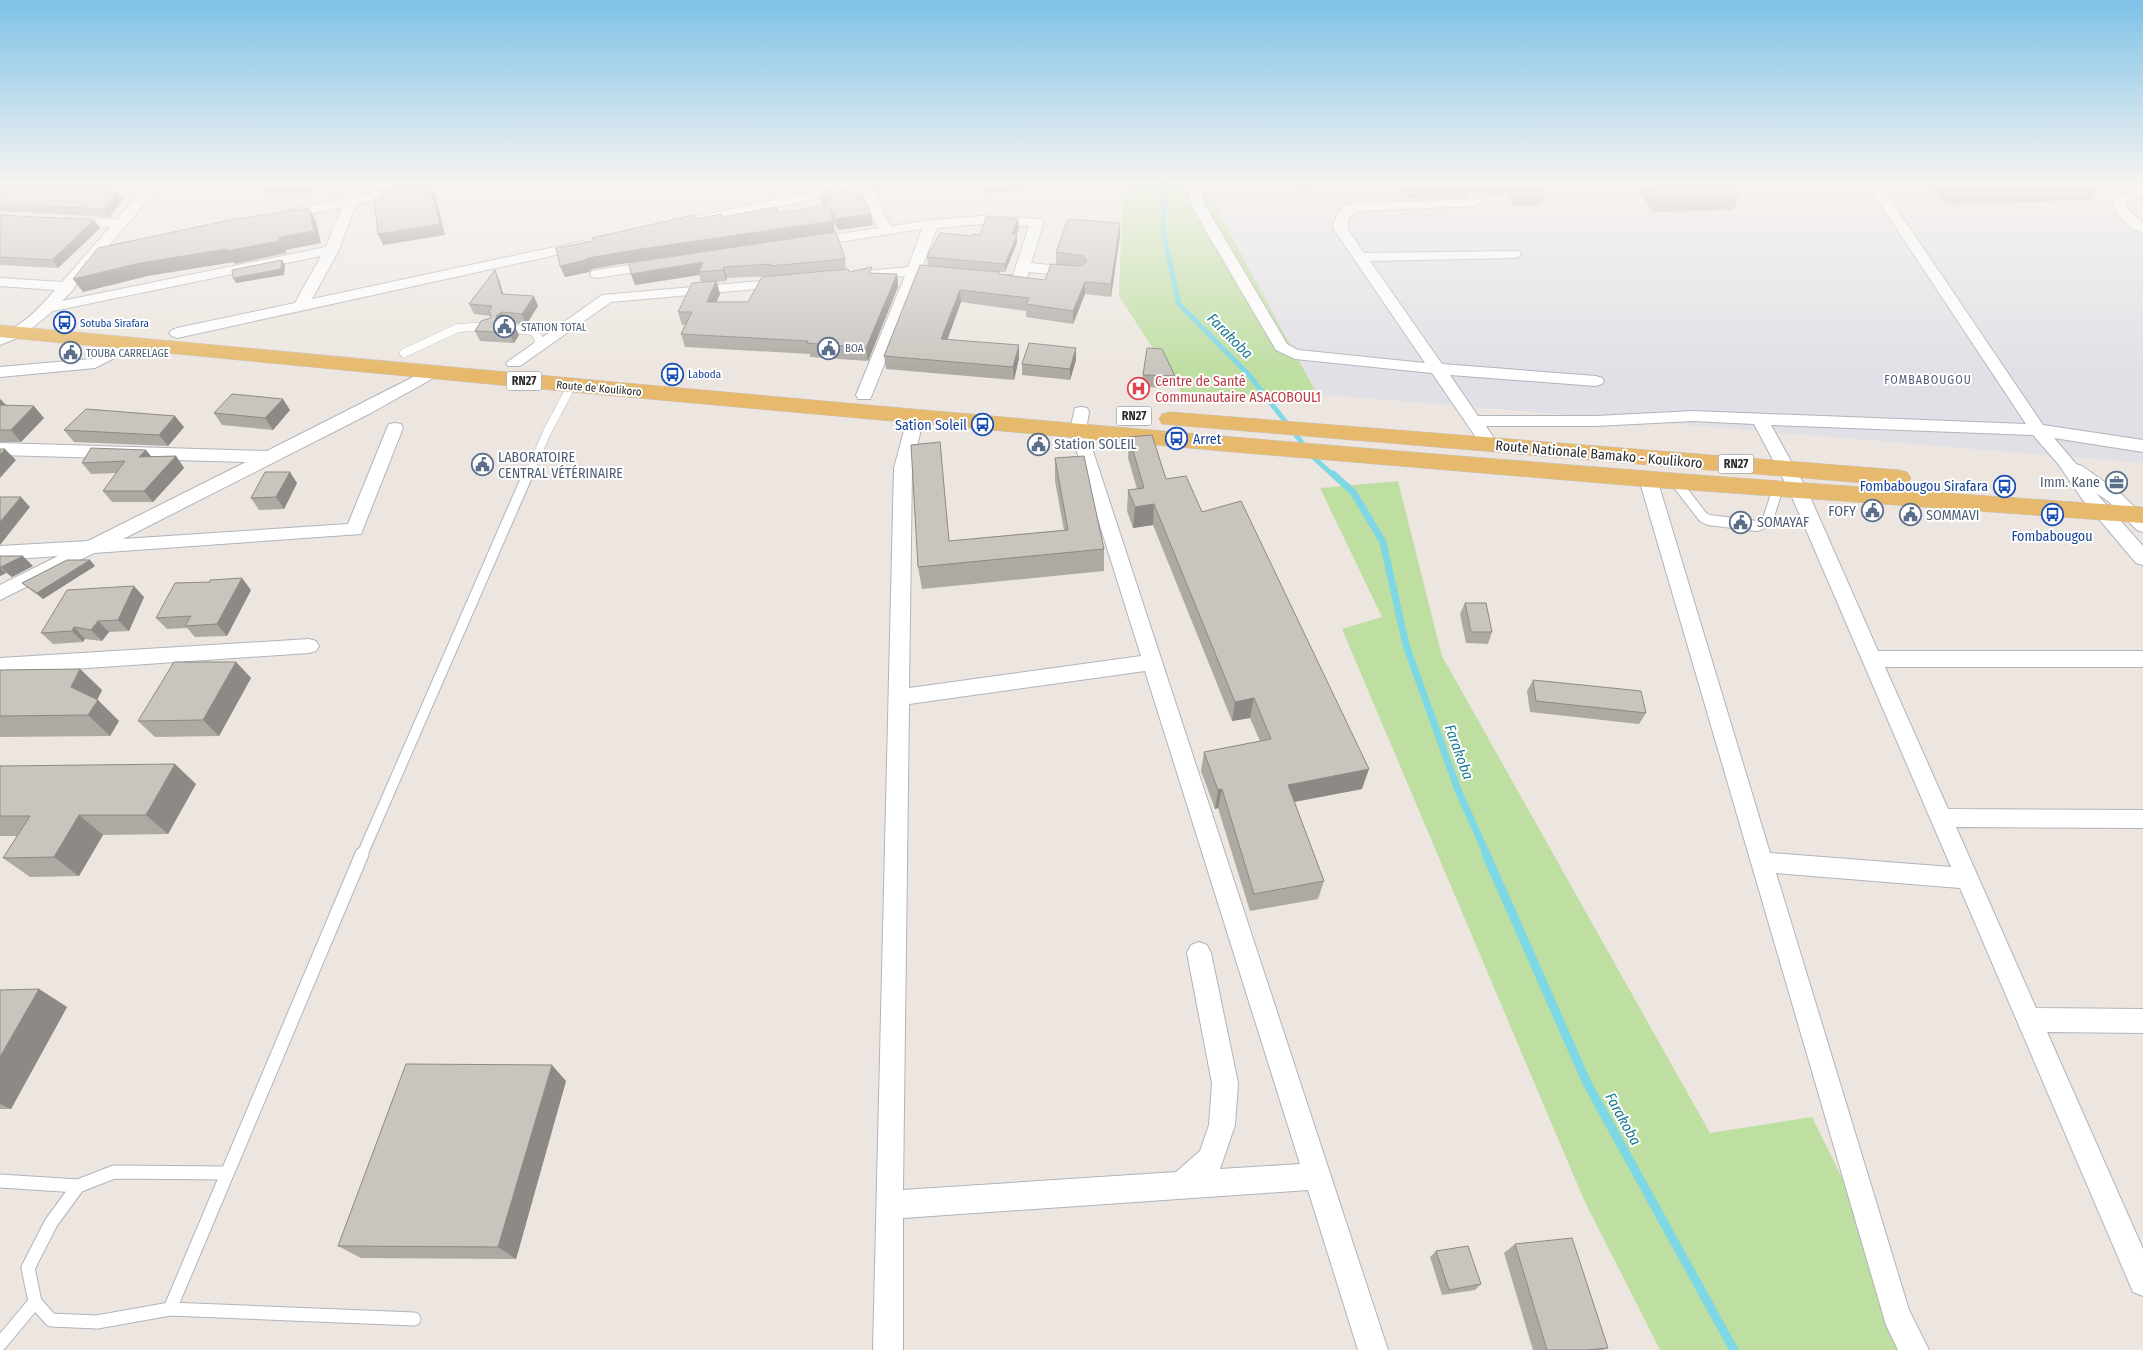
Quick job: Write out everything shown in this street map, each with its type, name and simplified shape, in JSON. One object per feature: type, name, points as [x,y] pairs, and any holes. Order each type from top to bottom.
[{"type":"main road","name":"RN27","points":[[0,319],[19,327]]},
{"type":"main road","name":"Route de Koulikoro","points":[[19,327],[177,333],[404,353],[864,395],[1032,417]]},
{"type":"main road","name":"Route de Koulikoro","points":[[19,327],[131,344],[916,416],[1032,417]]},
{"type":"main road","name":"RN27","points":[[1032,417],[1384,446]]},
{"type":"main road","name":"Route Nationale Bamako - Koulikoro","points":[[1384,446],[1490,445],[1788,482]]},
{"type":"main road","name":"Route Nationale Bamako - Koulikoro","points":[[1384,446],[1648,479],[1788,482],[2102,501],[2140,514]]},
{"type":"street","points":[[19,327],[68,287],[101,247]]},
{"type":"street","points":[[301,306],[333,247]]},
{"type":"street","points":[[177,333],[572,247]]},
{"type":"street","points":[[591,247],[597,274],[607,298]]},
{"type":"street","points":[[864,395],[923,247]]},
{"type":"street","points":[[981,277],[1019,280],[1029,247]]},
{"type":"street","points":[[1222,247],[1281,347],[1296,354],[1438,369],[1596,381]]},
{"type":"street","points":[[1353,247],[1490,445]]},
{"type":"street","points":[[1916,247],[2038,430],[2102,501],[2143,558]]},
{"type":"street","points":[[19,327],[332,250]]},
{"type":"street","points":[[93,257],[112,253]]},
{"type":"street","points":[[1360,257],[1514,254]]},
{"type":"street","points":[[597,274],[674,262]]},
{"type":"street","points":[[1023,267],[1078,272]]},
{"type":"street","points":[[845,277],[914,271],[962,275]]},
{"type":"street","points":[[0,282],[68,287]]},
{"type":"street","points":[[514,363],[607,298],[796,282]]},
{"type":"street","points":[[0,372],[95,363],[131,344]]},
{"type":"street","points":[[0,593],[270,457],[433,372]]},
{"type":"street","points":[[888,1350],[889,1206],[904,468],[916,416]]},
{"type":"street","points":[[1473,420],[1596,420],[1693,416],[2038,430],[2143,446]]},
{"type":"street","points":[[1760,419],[1788,482],[1873,659],[2143,1282]]},
{"type":"street","points":[[1080,421],[1152,662],[1373,1350]]},
{"type":"street","points":[[0,553],[355,530],[395,428]]},
{"type":"street","points":[[0,450],[270,457]]},
{"type":"street","points":[[2065,461],[2102,501]]},
{"type":"street","points":[[1648,479],[1896,1316],[1914,1350]]},
{"type":"street","points":[[0,666],[309,646]]},
{"type":"street","points":[[1873,659],[2143,659]]},
{"type":"street","points":[[899,697],[1152,662]]},
{"type":"street","points":[[1942,818],[2143,819]]},
{"type":"street","points":[[1762,862],[1967,878]]},
{"type":"street","points":[[1182,1185],[1211,1159],[1222,1125],[1225,1083],[1199,953]]},
{"type":"street","points":[[2028,1020],[2143,1021]]},
{"type":"street","points":[[889,1206],[1317,1176]]},
{"type":"lane","points":[[404,353],[458,328],[490,326]]},
{"type":"lane","points":[[506,328],[534,332],[538,337],[539,345]]},
{"type":"lane","points":[[170,1309],[346,891],[547,432],[572,385]]},
{"type":"lane","points":[[1675,481],[1704,517],[1709,520],[1757,526],[1767,522],[1788,482]]},
{"type":"lane","points":[[0,1181],[78,1186],[114,1172],[226,1173]]},
{"type":"lane","points":[[78,1186],[51,1224],[28,1268],[35,1302],[51,1320],[97,1322],[170,1309],[414,1319]]},
{"type":"lane","points":[[0,1344],[35,1302]]},
{"type":"shaded area","points":[[1237,247],[2143,247],[2143,463],[1317,394]]},
{"type":"green space","points":[[1121,247],[1237,247],[1317,394],[1183,395],[1119,296]]},
{"type":"green space","points":[[1398,481],[1442,656],[1710,1133],[1812,1117],[1927,1350],[1660,1350],[1584,1200],[1342,629],[1382,617],[1320,488]]},
{"type":"building","points":[[0,247],[66,247],[52,260],[0,257]]},
{"type":"building","points":[[248,247],[140,263],[73,279],[98,248]]},
{"type":"building","points":[[655,247],[588,258],[560,266],[556,248]]},
{"type":"building","points":[[736,247],[841,247],[845,259],[770,266],[771,264],[724,267],[723,270],[699,272],[703,262],[631,274],[629,263]]},
{"type":"building","points":[[932,247],[1012,247],[1005,264],[927,257]]},
{"type":"building","points":[[1058,247],[1116,247],[1111,284],[1085,282],[1073,311],[1026,304],[1029,298],[960,290],[941,339],[1019,345],[1013,367],[884,356],[920,265],[999,272],[998,274],[1045,280],[1051,264],[1078,266],[1083,265],[1087,261],[1083,256],[1056,252]]},
{"type":"building","points":[[282,260],[281,269],[233,278],[232,270]]},
{"type":"building","points":[[872,267],[869,273],[897,274],[866,348],[807,343],[808,341],[681,334],[692,312],[678,312],[692,283],[716,281],[707,302],[748,302],[762,277],[848,269],[849,272]]},
{"type":"building","points":[[495,270],[502,294],[534,296],[522,314],[502,312],[497,315],[496,319],[498,322],[514,325],[509,333],[475,331],[481,321],[490,318],[489,311],[492,306],[469,304]]},
{"type":"building","points":[[1029,343],[1076,348],[1070,369],[1022,364]]},
{"type":"building","points":[[1147,348],[1162,349],[1175,376],[1143,375]]},
{"type":"building","points":[[232,394],[283,399],[265,418],[214,413]]},
{"type":"building","points":[[0,405],[34,406],[11,430],[0,430]]},
{"type":"building","points":[[86,409],[175,416],[159,435],[64,430]]},
{"type":"building","points":[[1152,435],[1166,479],[1186,476],[1202,512],[1241,501],[1369,769],[1288,785],[1324,881],[1254,894],[1222,789],[1218,790],[1204,752],[1271,739],[1254,698],[1235,702],[1154,504],[1135,507],[1128,490],[1144,488],[1129,437]]},
{"type":"building","points":[[940,442],[949,541],[1068,530],[1055,458],[1084,456],[1104,549],[918,567],[911,445]]},
{"type":"building","points":[[91,448],[146,450],[139,457],[176,456],[144,491],[103,491],[125,461],[82,463]]},
{"type":"building","points":[[265,472],[290,472],[276,497],[251,498]]},
{"type":"building","points":[[0,497],[21,497],[0,522]]},
{"type":"building","points":[[0,556],[23,556],[1,567]]},
{"type":"building","points":[[67,560],[90,560],[37,593],[22,583]]},
{"type":"building","points":[[242,578],[217,624],[185,626],[191,616],[156,618],[175,583],[210,582],[210,580]]},
{"type":"building","points":[[134,586],[118,620],[98,621],[91,630],[74,627],[72,631],[41,633],[67,590]]},
{"type":"building","points":[[1465,603],[1486,603],[1492,632],[1471,632]]},
{"type":"building","points":[[174,662],[236,662],[203,720],[138,721]]},
{"type":"building","points":[[80,669],[71,687],[98,700],[88,715],[0,716],[0,670]]},
{"type":"building","points":[[1533,680],[1641,691],[1646,713],[1536,701]]},
{"type":"building","points":[[175,764],[146,815],[79,815],[54,857],[3,858],[30,816],[0,816],[0,766]]},
{"type":"building","points":[[39,989],[0,1057],[0,990]]},
{"type":"building","points":[[406,1064],[552,1065],[498,1247],[338,1246]]},
{"type":"building","points":[[1572,1238],[1608,1348],[1547,1350],[1515,1244]]},
{"type":"building","points":[[1468,1246],[1481,1284],[1449,1290],[1436,1251]]},
{"type":"waterway","name":"Farakoba","points":[[1167,247],[1179,304],[1250,376],[1313,457],[1334,476]]},
{"type":"waterway","name":"Farakoba","points":[[1333,474],[1353,492],[1383,542],[1406,645],[1458,790],[1487,855]]},
{"type":"waterway","name":"Farakoba","points":[[1486,854],[1587,1083],[1734,1350]]},
{"type":"place","name":"Sotuba Sirafara","points":[[64,323]]},
{"type":"place","name":"STATION TOTAL","points":[[505,327]]},
{"type":"place","name":"BOA","points":[[829,348]]},
{"type":"place","name":"TOUBA CARRELAGE","points":[[70,353]]},
{"type":"place","name":"Laboda","points":[[672,374]]},
{"type":"place","name":"Centre de Santé Communautaire ASACOBOUL1","points":[[1139,389]]},
{"type":"place","name":"Sation Soleil","points":[[983,425]]},
{"type":"place","name":"Arret","points":[[1177,439]]},
{"type":"place","name":"Station SOLEIL","points":[[1038,444]]},
{"type":"place","name":"LABORATOIRE CENTRAL VÉTÉRINAIRE","points":[[482,465]]},
{"type":"place","name":"Imm. Kane","points":[[2116,482]]},
{"type":"place","name":"Fombabougou Sirafara","points":[[2004,486]]},
{"type":"place","name":"FOFY","points":[[1872,511]]},
{"type":"place","name":"Fombabougou","points":[[2052,514]]},
{"type":"place","name":"SOMMAVI","points":[[1910,515]]},
{"type":"place","name":"SOMAYAF","points":[[1741,522]]},
{"type":"district","name":"FOMBABOUGOU","points":[[1928,380]]}]
